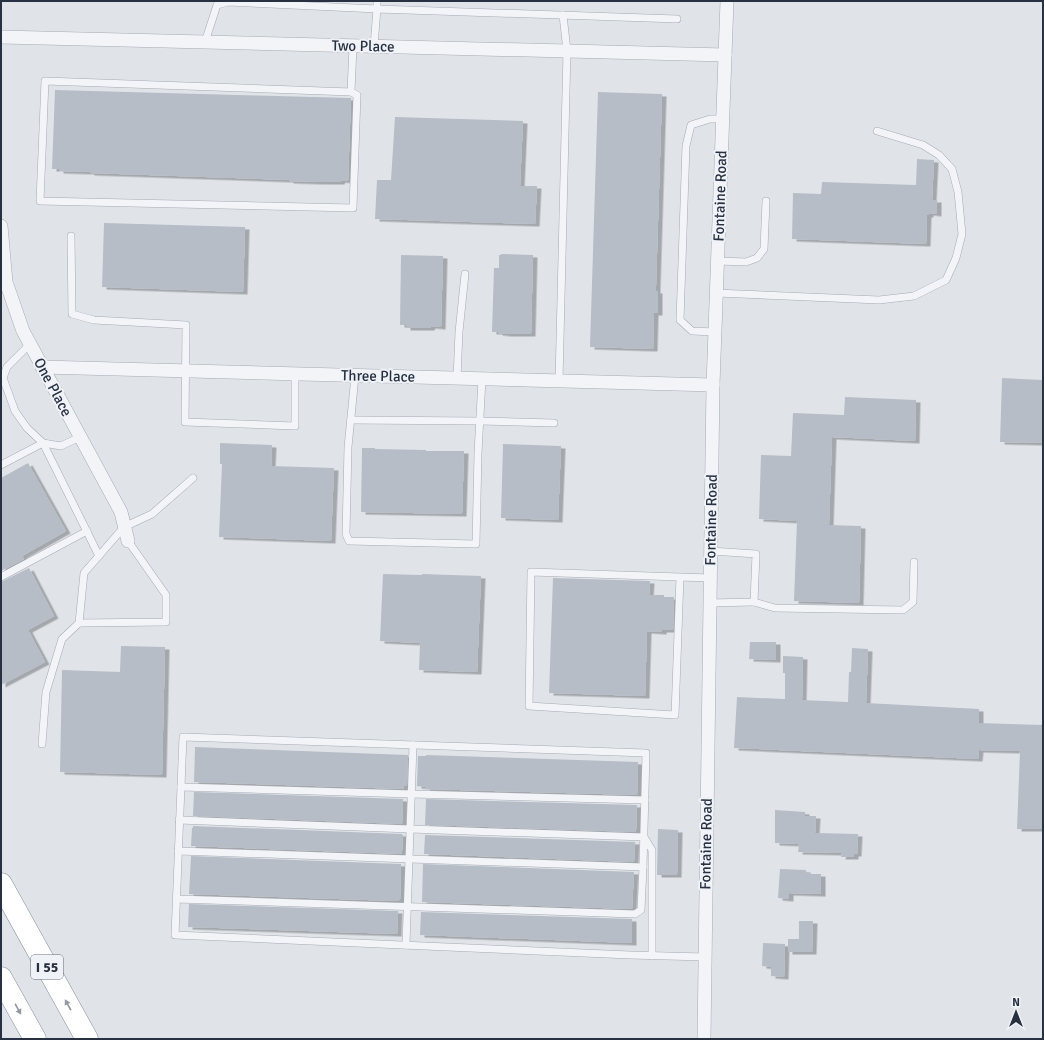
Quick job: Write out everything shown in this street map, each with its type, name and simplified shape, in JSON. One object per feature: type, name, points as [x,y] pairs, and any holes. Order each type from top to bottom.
[{"type":"highway","name":"I 55","points":[[1,884],[87,1039]]},
{"type":"highway","points":[[1,978],[35,1039]]},
{"type":"street","name":"Fontaine Road","points":[[704,1039],[713,385],[727,1]]},
{"type":"street","name":"Two Place","points":[[1,37],[725,55]]},
{"type":"street","name":"One Place","points":[[1,226],[6,282],[22,331],[121,512],[128,541]]},
{"type":"street","name":"Three Place","points":[[42,367],[713,385]]},
{"type":"lane","points":[[374,46],[377,1]]},
{"type":"lane","points":[[205,42],[215,3],[228,2],[377,9],[677,19]]},
{"type":"lane","points":[[559,381],[567,51],[563,15]]},
{"type":"lane","points":[[351,92],[353,46]]},
{"type":"lane","points":[[44,81],[351,92],[357,95],[353,208],[40,201],[44,81]]},
{"type":"lane","points":[[715,332],[692,331],[680,320],[686,146],[691,125],[710,120],[723,119]]},
{"type":"lane","points":[[716,293],[879,300],[914,296],[946,280],[956,258],[962,234],[958,192],[952,170],[939,155],[923,145],[877,131]]},
{"type":"lane","points":[[718,261],[746,262],[757,258],[764,249],[766,201]]},
{"type":"lane","points":[[72,236],[72,314],[94,320],[186,324],[185,422],[295,426],[295,374]]},
{"type":"lane","points":[[457,378],[459,332],[465,274]]},
{"type":"lane","points":[[30,344],[7,367],[3,378],[15,410],[27,428],[43,443],[99,556]]},
{"type":"lane","points":[[355,376],[348,447],[346,534],[349,541],[476,544],[482,379]]},
{"type":"lane","points":[[351,420],[554,423]]},
{"type":"lane","points":[[1,465],[43,443],[61,446],[80,437]]},
{"type":"lane","points":[[79,624],[84,573],[124,527],[152,514],[193,478]]},
{"type":"lane","points":[[1,577],[87,531]]},
{"type":"lane","points":[[42,744],[46,692],[62,639],[79,624],[166,622],[166,595],[128,541]]},
{"type":"lane","points":[[711,551],[756,554],[754,602]]},
{"type":"lane","points":[[710,604],[754,602],[775,608],[903,610],[913,602],[914,562]]},
{"type":"lane","points":[[680,577],[675,715],[528,706],[531,572],[710,578]]},
{"type":"lane","points":[[176,899],[635,914],[641,910],[646,753],[183,737],[176,899],[175,935],[705,957]]},
{"type":"lane","points":[[406,945],[414,745]]},
{"type":"lane","points":[[181,787],[645,800]]},
{"type":"lane","points":[[180,820],[410,830],[644,837]]},
{"type":"lane","points":[[644,837],[652,850],[652,956]]},
{"type":"lane","points":[[178,851],[643,867]]},
{"type":"building","points":[[55,90],[351,98],[348,181],[341,180],[340,182],[320,182],[90,173],[59,171],[59,169],[52,169]]},
{"type":"building","points":[[598,92],[662,94],[656,286],[656,291],[658,291],[658,313],[654,313],[653,349],[590,347]]},
{"type":"building","points":[[395,117],[523,121],[520,186],[537,186],[535,224],[375,219],[377,180],[391,180]]},
{"type":"building","points":[[917,159],[934,160],[932,200],[937,200],[937,214],[929,213],[929,215],[927,215],[926,244],[792,239],[793,193],[821,194],[822,182],[916,185]]},
{"type":"building","points":[[104,223],[245,227],[243,292],[102,287]]},
{"type":"building","points":[[401,255],[443,256],[441,327],[431,326],[430,328],[406,328],[406,325],[400,325]]},
{"type":"building","points":[[499,255],[533,255],[531,334],[492,332],[494,268],[499,268]]},
{"type":"building","points":[[1002,378],[1043,380],[1043,443],[1000,442]]},
{"type":"building","points":[[845,397],[916,400],[915,441],[832,437],[829,525],[861,526],[859,603],[794,601],[797,521],[759,519],[761,455],[791,456],[793,413],[844,415]]},
{"type":"building","points":[[220,443],[272,445],[271,466],[334,468],[331,541],[219,537],[222,464],[220,464]]},
{"type":"building","points":[[503,444],[561,446],[558,520],[501,518]]},
{"type":"building","points":[[362,448],[464,451],[462,514],[361,512]]},
{"type":"building","points":[[28,463],[66,531],[22,556],[24,559],[1,571],[1,478]]},
{"type":"building","points":[[29,568],[54,616],[28,630],[45,662],[1,685],[1,582]]},
{"type":"building","points":[[383,574],[481,576],[477,672],[419,670],[420,643],[380,641]]},
{"type":"building","points":[[553,578],[650,581],[649,595],[674,597],[673,630],[662,630],[662,632],[647,631],[645,696],[549,693]]},
{"type":"building","points":[[750,642],[776,642],[776,660],[749,659]]},
{"type":"building","points":[[121,646],[165,647],[162,775],[60,772],[62,670],[120,672]]},
{"type":"building","points":[[852,648],[868,649],[866,703],[979,709],[979,723],[1043,725],[1042,829],[1017,829],[1020,751],[979,750],[978,759],[734,748],[737,697],[785,699],[785,673],[783,673],[783,656],[803,657],[802,700],[848,702],[849,672],[851,672]]},
{"type":"building","points":[[195,747],[408,755],[407,786],[404,786],[403,789],[194,782]]},
{"type":"building","points":[[426,755],[638,762],[637,795],[426,789],[425,787],[417,786],[418,756]]},
{"type":"building","points":[[194,792],[403,799],[402,824],[193,816]]},
{"type":"building","points":[[426,799],[637,805],[636,830],[635,832],[425,825]]},
{"type":"building","points":[[775,810],[805,812],[805,816],[816,816],[815,833],[858,834],[857,854],[854,854],[854,857],[841,857],[842,853],[798,852],[799,844],[775,843]]},
{"type":"building","points":[[193,826],[402,834],[402,854],[191,846]]},
{"type":"building","points":[[658,829],[678,830],[677,875],[657,875]]},
{"type":"building","points":[[425,835],[635,842],[634,862],[424,854]]},
{"type":"building","points":[[191,856],[401,864],[400,900],[189,894]]},
{"type":"building","points":[[423,864],[634,872],[632,909],[422,902]]},
{"type":"building","points":[[780,869],[806,870],[806,873],[821,874],[821,894],[789,893],[789,899],[778,898]]},
{"type":"building","points":[[189,904],[398,911],[397,934],[188,927]]},
{"type":"building","points":[[421,912],[632,919],[632,943],[420,935]]},
{"type":"building","points":[[799,921],[813,921],[812,952],[788,952],[788,939],[799,939]]},
{"type":"building","points":[[763,943],[785,944],[784,977],[771,976],[771,967],[762,966]]}]
